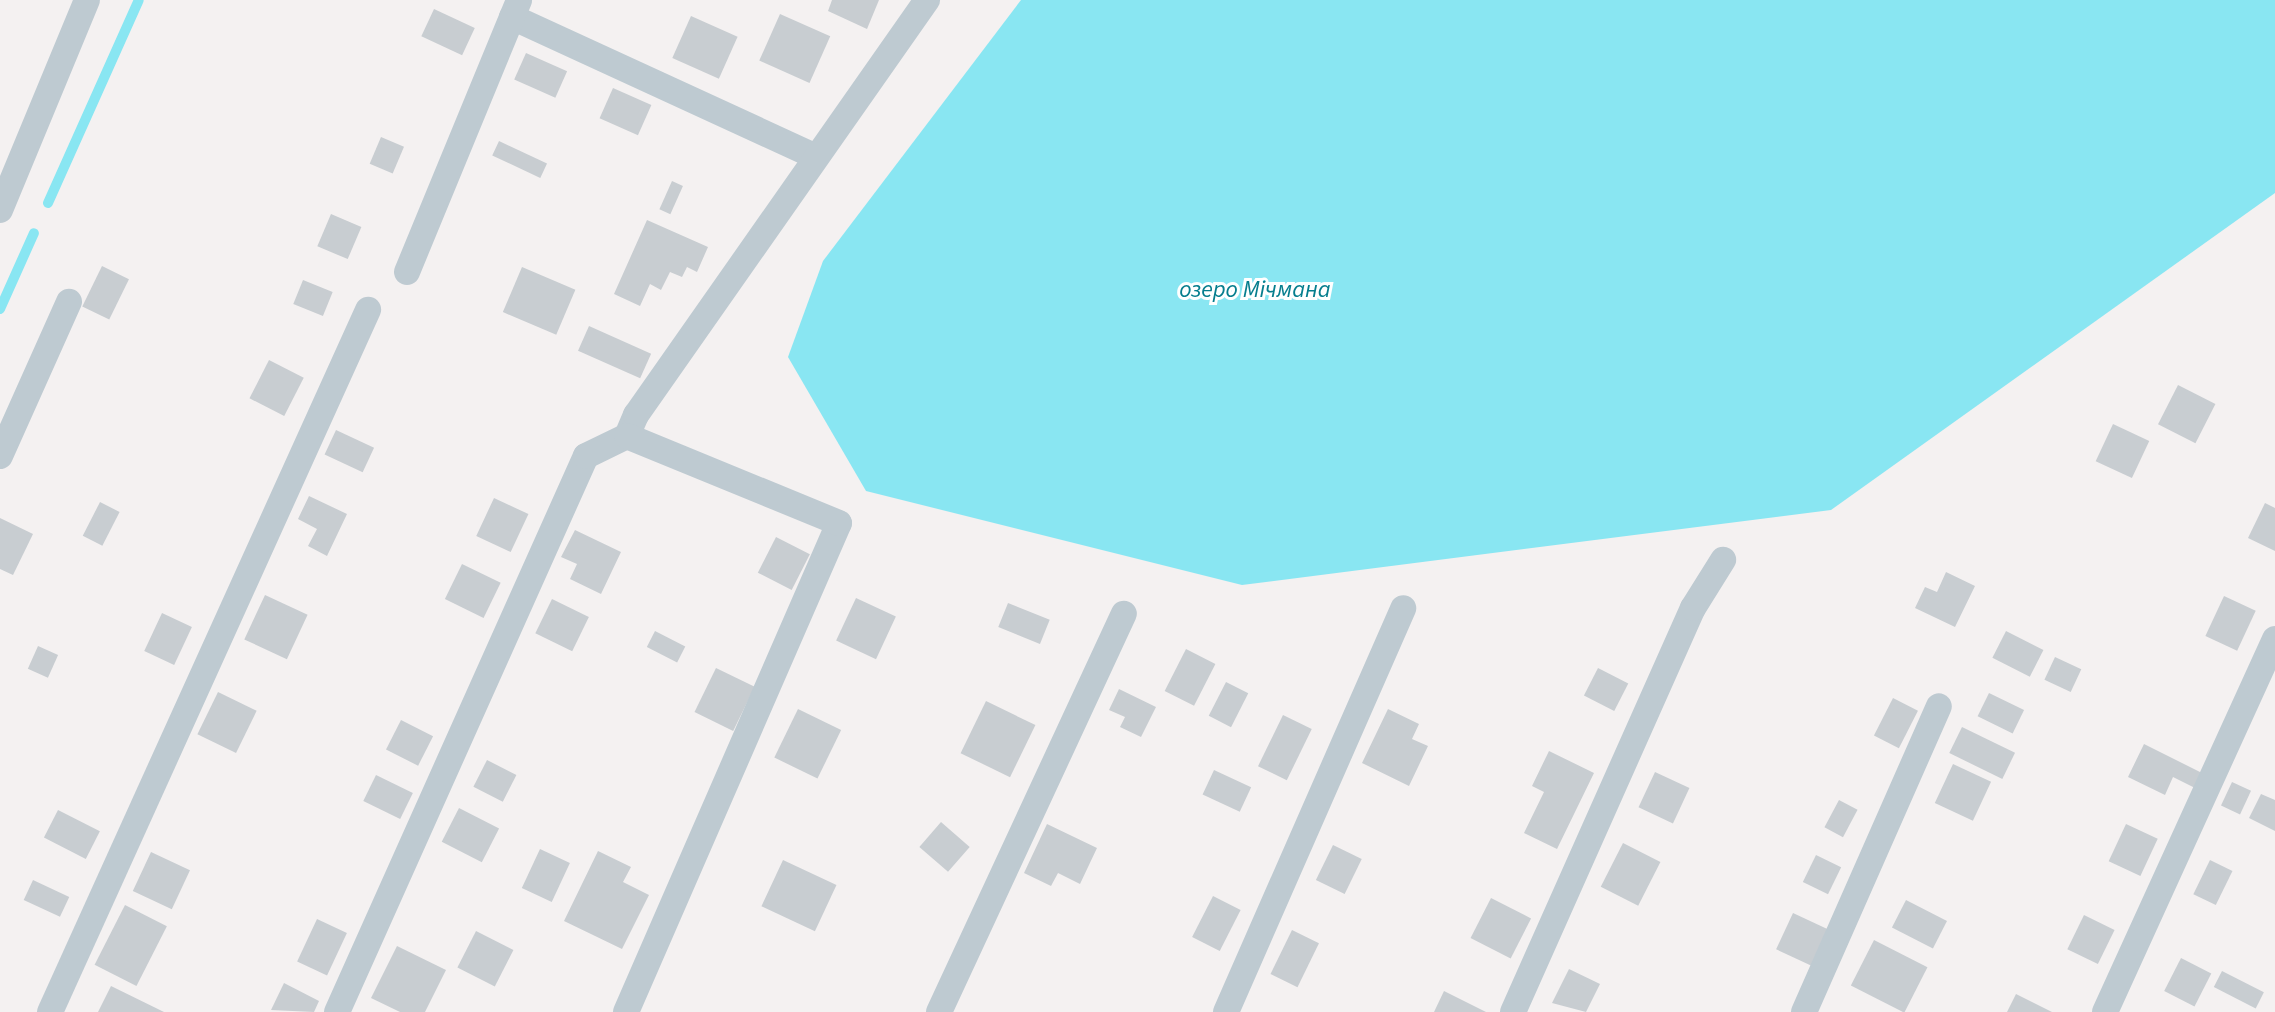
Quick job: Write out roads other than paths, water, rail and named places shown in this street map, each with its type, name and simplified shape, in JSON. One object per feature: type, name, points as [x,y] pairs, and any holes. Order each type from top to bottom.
[{"type":"street","points":[[3,196],[87,0]]},
{"type":"street","points":[[337,1012],[586,456],[627,436],[636,415],[814,156],[927,0]]},
{"type":"street","points":[[407,272],[515,8],[814,156]]},
{"type":"street","points":[[0,456],[69,302]]},
{"type":"street","points":[[50,1012],[368,310]]},
{"type":"street","points":[[626,1012],[839,523],[627,436]]},
{"type":"street","points":[[1513,1012],[1693,608],[1723,560]]},
{"type":"street","points":[[1226,1012],[1403,608]]},
{"type":"street","points":[[939,1012],[1124,614]]},
{"type":"street","points":[[2105,1012],[2275,639]]},
{"type":"street","points":[[1804,1012],[1939,706]]},
{"type":"water","name":"озеро Мічмана","points":[[1021,0],[2275,0],[2275,193],[1831,510],[1242,585],[866,491],[788,357],[823,261]]},
{"type":"waterway","points":[[48,203],[139,0]]},
{"type":"waterway","points":[[0,309],[34,233]]}]
